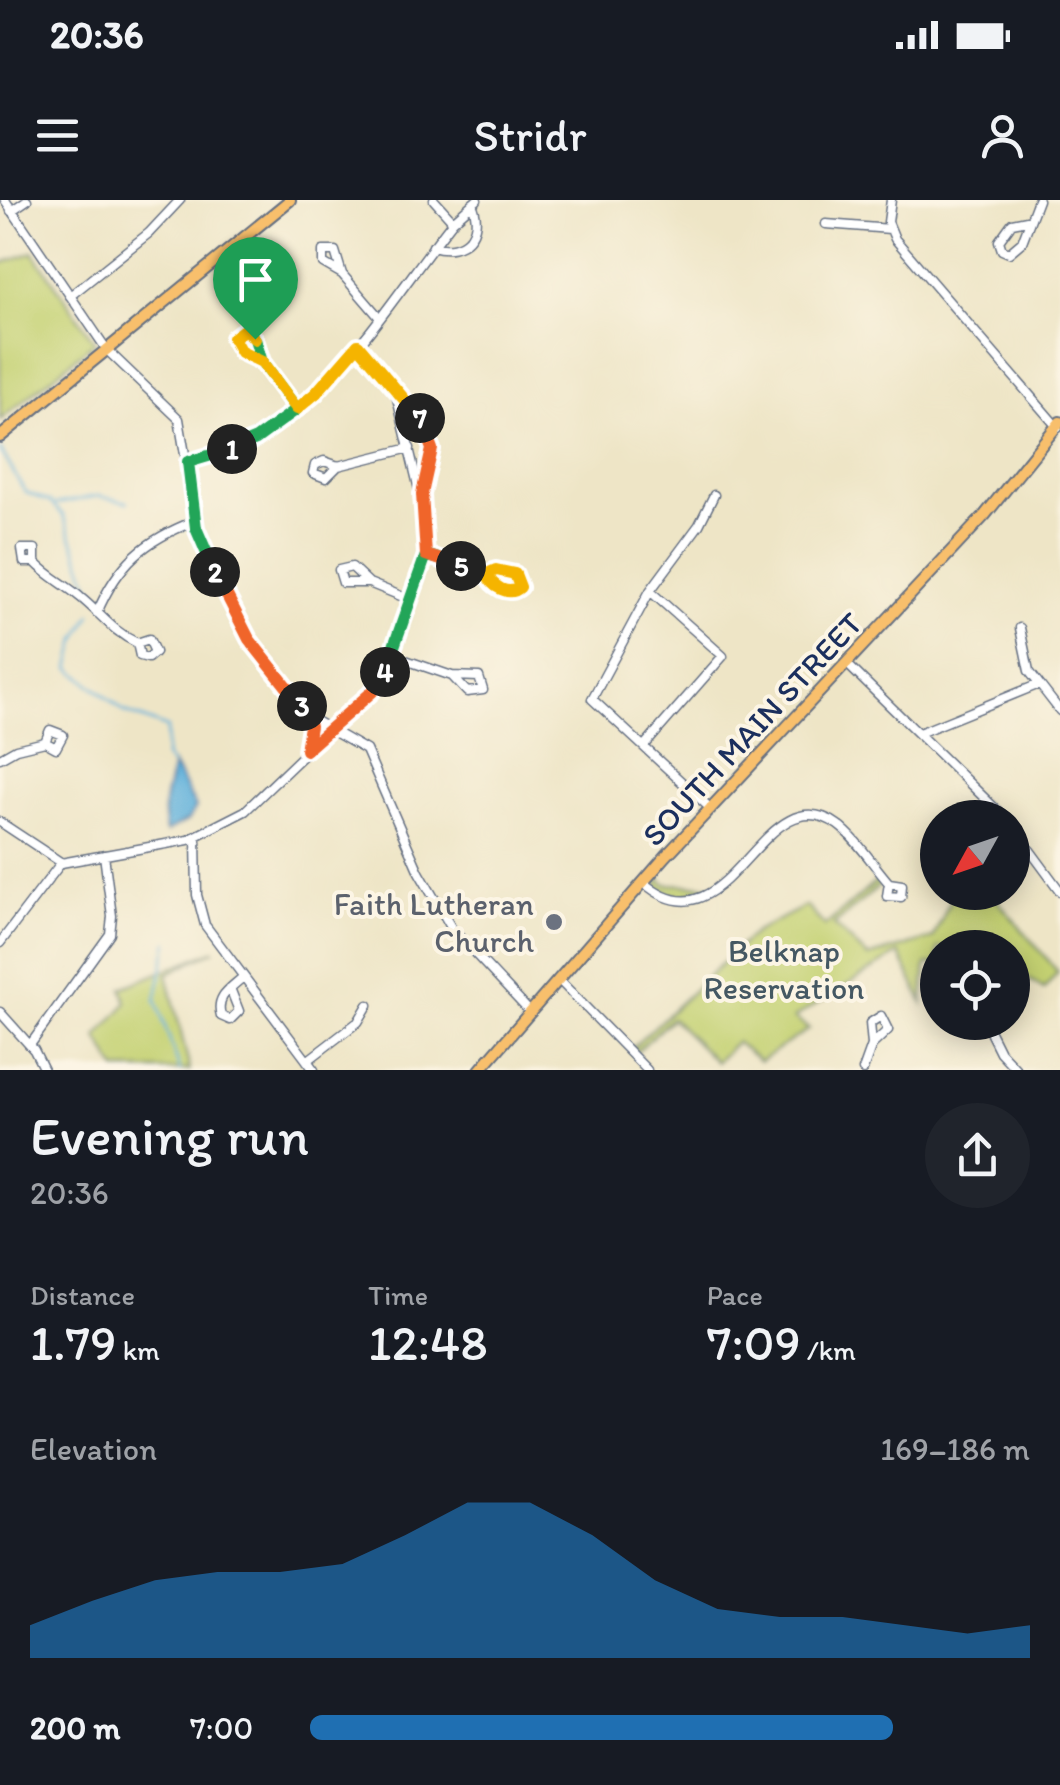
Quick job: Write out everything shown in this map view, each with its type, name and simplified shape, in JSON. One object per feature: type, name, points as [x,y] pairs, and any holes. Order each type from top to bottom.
[{"type":"main road","points":[[0,436],[290,200]]},
{"type":"main road","name":"SOUTH MAIN STREET","points":[[480,1070],[643,882],[1006,491],[1059,426]]},
{"type":"street","points":[[5,200],[107,350],[182,424],[195,522],[245,632],[307,713],[366,750],[419,872],[452,929],[530,1012]]},
{"type":"street","points":[[11,211],[27,200]]},
{"type":"street","points":[[70,296],[138,242],[180,200]]},
{"type":"street","points":[[434,200],[453,221]]},
{"type":"street","points":[[890,230],[892,200]]},
{"type":"street","points":[[1027,220],[1004,230],[998,241],[1002,250],[1009,253],[1018,248],[1038,200]]},
{"type":"street","points":[[188,462],[256,439],[297,409],[358,345],[453,221],[474,202]]},
{"type":"street","points":[[433,246],[456,248],[472,237],[477,218],[474,202]]},
{"type":"street","points":[[826,224],[890,230],[1059,426]]},
{"type":"street","points":[[342,274],[379,317]]},
{"type":"street","points":[[262,362],[238,349],[233,341],[236,332],[250,333],[262,362],[297,409]]},
{"type":"street","points":[[358,345],[396,394],[419,416],[429,438],[432,458],[422,494]]},
{"type":"street","points":[[0,943],[62,863],[196,837],[250,807],[328,728],[372,692],[392,655],[426,555],[422,494],[396,394]]},
{"type":"street","points":[[338,466],[410,448]]},
{"type":"street","points":[[711,808],[592,699],[650,592],[700,526],[714,495]]},
{"type":"street","points":[[98,612],[118,570],[134,552],[195,522]]},
{"type":"street","points":[[426,555],[487,574]]},
{"type":"street","points":[[35,562],[98,612],[116,632],[137,644]]},
{"type":"street","points":[[368,582],[413,601]]},
{"type":"street","points":[[644,746],[723,656],[650,592]]},
{"type":"street","points":[[1020,628],[1023,654],[1037,685],[1060,711]]},
{"type":"street","points":[[392,655],[452,676]]},
{"type":"street","points":[[847,664],[987,800]]},
{"type":"street","points":[[919,733],[1037,685]]},
{"type":"street","points":[[306,750],[310,732],[307,713]]},
{"type":"street","points":[[0,758],[16,749],[45,742]]},
{"type":"street","points":[[643,882],[673,900],[698,899],[716,889],[783,823],[810,815],[839,825],[888,883]]},
{"type":"street","points":[[0,822],[62,863]]},
{"type":"street","points":[[196,837],[201,916],[314,1070]]},
{"type":"street","points":[[1030,850],[1060,891]]},
{"type":"street","points":[[30,1045],[110,934],[112,916],[104,855]]},
{"type":"street","points":[[230,988],[243,976]]},
{"type":"street","points":[[558,980],[648,1070]]},
{"type":"street","points":[[306,1061],[358,1022],[368,1005]]},
{"type":"street","points":[[0,1012],[30,1045],[44,1070]]},
{"type":"street","points":[[995,1040],[1000,1052],[1017,1070]]},
{"type":"street","points":[[863,1070],[872,1045]]},
{"type":"green space","points":[[33,252],[95,342],[0,420],[0,264]]},
{"type":"green space","points":[[658,876],[665,884],[711,886],[698,893],[678,895],[657,887]]},
{"type":"green space","name":"Belknap Reservation","points":[[878,880],[879,886],[834,925],[868,957],[920,942],[920,997],[899,953],[794,1018],[809,1029],[760,1061],[736,1042],[716,1062],[672,1018],[636,1052],[632,1048],[755,932],[806,906],[825,926]]},
{"type":"green space","name":"Belknap Reservation","points":[[946,910],[1005,910],[1022,930],[937,930]]},
{"type":"green space","name":"Belknap Reservation","points":[[1030,939],[1058,972],[1044,989],[1030,980]]},
{"type":"green space","points":[[215,950],[167,974],[190,1070],[117,1070],[97,1037],[127,1003],[122,988]]},
{"type":"water","points":[[173,765],[196,807],[188,820],[166,832],[164,804]]},
{"type":"waterway","points":[[0,449],[25,492],[50,502],[63,515],[93,594]]},
{"type":"waterway","points":[[56,504],[98,496],[128,502]]},
{"type":"waterway","points":[[91,614],[77,639],[70,668],[125,712],[167,728],[165,757],[173,767]]},
{"type":"waterway","points":[[168,942],[156,1000],[180,1070]]},
{"type":"place","name":"Faith Lutheran Church","points":[[554,922]]},
{"type":"route","points":[[255,339],[242,329],[234,334],[233,341],[245,355],[262,362],[285,391],[297,409],[358,345],[368,354],[396,394],[419,416],[429,438],[432,458],[422,494],[427,523],[426,555],[487,574],[496,570],[511,573],[518,576],[521,584],[516,591],[508,591],[491,583],[487,574],[426,555],[412,604],[381,681],[306,750],[310,739],[307,713],[245,632],[199,537],[190,494],[188,462],[256,439],[297,409],[262,362],[255,339]]}]
